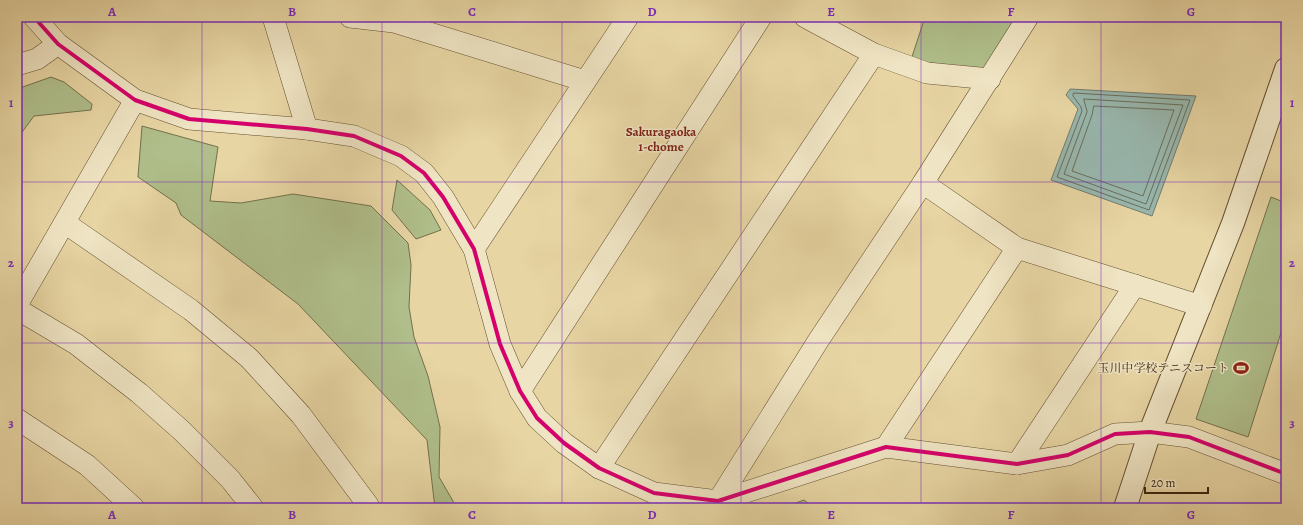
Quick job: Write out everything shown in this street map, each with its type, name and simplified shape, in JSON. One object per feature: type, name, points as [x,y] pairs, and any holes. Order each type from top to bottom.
[{"type":"street","points":[[34,17],[58,44],[135,100],[189,120],[307,129],[354,136],[401,156],[424,173],[443,197],[474,249],[500,344],[520,391],[537,418],[564,444],[647,501],[718,502],[886,447],[1017,464],[1068,454],[1115,434],[1150,432],[1189,437],[1286,474]]},
{"type":"street","points":[[273,17],[307,129]]},
{"type":"street","points":[[350,17],[394,22],[584,81]]},
{"type":"street","points":[[474,249],[584,81],[628,17]]},
{"type":"street","points":[[520,391],[761,17]]},
{"type":"street","points":[[805,17],[874,54],[927,73],[990,79]]},
{"type":"street","points":[[718,502],[818,341],[923,183],[1028,17]]},
{"type":"street","points":[[17,65],[37,59],[58,44]]},
{"type":"street","points":[[599,468],[874,54]]},
{"type":"street","points":[[1125,508],[1150,432],[1233,223],[1286,69]]},
{"type":"street","points":[[17,305],[135,100]]},
{"type":"street","points":[[923,183],[1018,248],[1201,306]]},
{"type":"street","points":[[65,223],[191,310],[249,358],[302,415],[368,505],[368,508]]},
{"type":"street","points":[[886,447],[1018,248]]},
{"type":"street","points":[[1017,464],[1135,285]]},
{"type":"street","points":[[17,308],[76,344],[139,393],[182,430],[230,479],[253,508]]},
{"type":"street","points":[[17,420],[87,465],[134,508]]},
{"type":"green space","points":[[925,17],[1016,17],[983,71],[911,60]]},
{"type":"green space","points":[[51,77],[64,82],[92,104],[91,110],[34,116],[17,139],[17,89]]},
{"type":"green space","points":[[142,126],[218,147],[210,201],[241,203],[293,194],[371,206],[408,243],[411,265],[409,307],[414,337],[428,376],[440,427],[439,477],[457,508],[435,508],[427,440],[298,304],[181,215],[176,203],[138,177]]},
{"type":"green space","points":[[397,180],[430,210],[441,230],[416,239],[392,210]]},
{"type":"green space","name":"玉川中学校テニスコート","points":[[1271,197],[1286,203],[1286,317],[1248,437],[1196,419]]},
{"type":"green space","points":[[804,500],[814,508],[782,508]]},
{"type":"water","points":[[1070,89],[1196,96],[1152,216],[1051,180],[1078,109],[1066,95]]},
{"type":"cycle path","points":[[34,17],[58,44],[135,100],[189,119],[307,129],[354,136],[401,156],[424,173],[443,197],[474,249],[500,344],[520,391],[537,418],[564,443],[599,468],[654,493],[718,501],[886,447],[1017,464],[1068,455],[1115,434],[1150,432],[1189,437],[1286,474]]},
{"type":"place","name":"玉川中学校テニスコート","points":[[1241,368]]},
{"type":"district","name":"Sakuragaoka 1-chome","points":[[661,138]]}]
